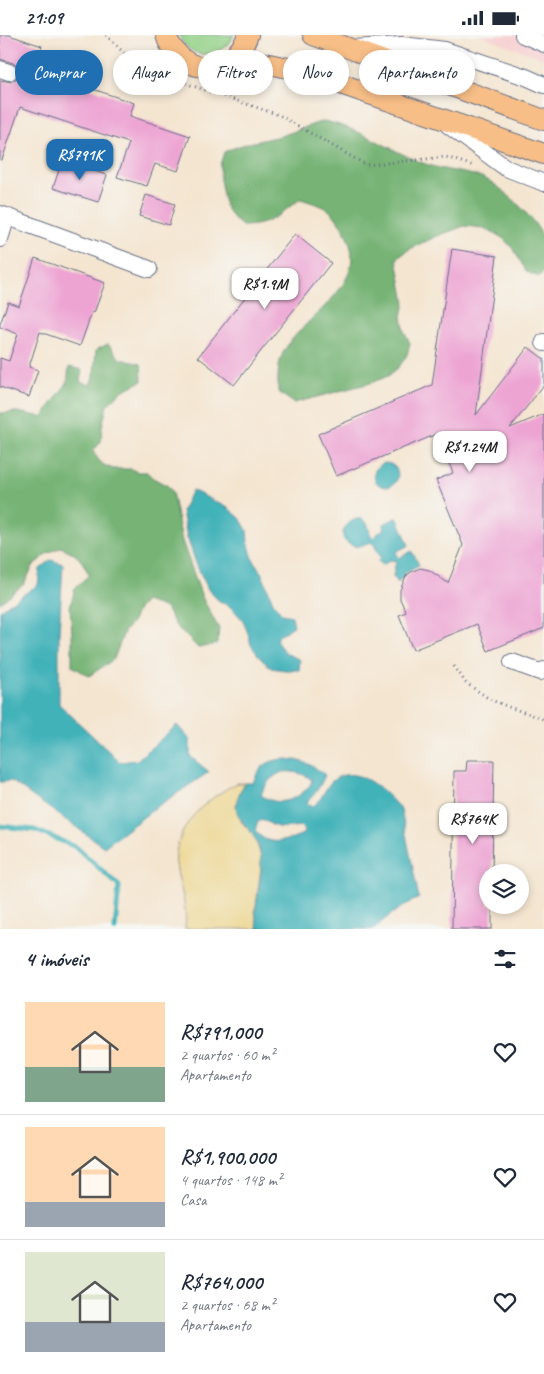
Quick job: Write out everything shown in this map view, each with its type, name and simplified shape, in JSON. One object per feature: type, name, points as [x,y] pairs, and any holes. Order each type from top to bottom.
[{"type":"main road","points":[[239,50],[245,43],[248,35]]},
{"type":"main road","points":[[313,35],[544,120]]},
{"type":"main road","points":[[165,38],[181,59],[198,66]]},
{"type":"main road","points":[[273,65],[303,71],[544,154]]},
{"type":"street","points":[[523,35],[544,44]]},
{"type":"street","points":[[350,48],[402,45],[445,50],[526,77],[544,85]]},
{"type":"street","points":[[436,116],[506,168],[544,183]]},
{"type":"street","points":[[0,239],[3,215],[149,269]]},
{"type":"street","points":[[512,662],[540,672],[544,670]]},
{"type":"path","points":[[106,35],[133,62],[193,86],[279,115],[366,165],[446,157],[475,166]]},
{"type":"path","points":[[454,666],[466,683],[491,699],[544,720]]},
{"type":"shaded area","points":[[480,35],[544,35],[544,59]]},
{"type":"green space","points":[[179,35],[234,35],[229,43],[220,50],[198,50],[198,53],[184,44]]},
{"type":"green space","points":[[324,121],[361,133],[426,164],[481,177],[498,187],[518,204],[541,233],[544,241],[544,272],[539,277],[527,272],[513,249],[504,239],[491,231],[476,227],[464,226],[408,250],[397,259],[405,303],[402,316],[404,331],[410,343],[407,355],[399,367],[388,376],[374,382],[294,403],[278,392],[280,361],[293,338],[343,284],[350,269],[352,253],[346,235],[332,213],[326,208],[301,199],[267,221],[260,224],[242,226],[232,217],[225,206],[220,179],[220,165],[224,152],[231,149]]},
{"type":"green space","points":[[108,344],[120,359],[141,364],[142,381],[122,391],[107,405],[101,442],[93,451],[104,465],[113,469],[131,469],[138,472],[147,472],[153,478],[168,486],[172,492],[182,541],[202,597],[219,629],[217,644],[198,648],[175,625],[166,608],[145,601],[124,632],[114,659],[89,676],[72,666],[70,607],[75,588],[89,575],[84,565],[75,555],[61,547],[46,554],[33,566],[24,584],[0,603],[0,413],[17,412],[43,417],[67,383],[69,367],[82,370],[80,382],[90,385],[94,374],[96,350]]},
{"type":"sand","points":[[237,783],[245,783],[240,791],[241,822],[252,833],[261,857],[255,912],[258,929],[185,929],[184,904],[176,862],[179,841],[190,820],[198,811],[216,795]]},
{"type":"water","points":[[386,463],[391,464],[397,470],[397,480],[391,486],[386,487],[381,486],[375,480],[374,475],[375,470],[381,464]]},
{"type":"water","points":[[192,490],[228,508],[240,518],[247,530],[253,559],[262,574],[273,602],[282,614],[292,616],[294,626],[279,635],[276,641],[286,653],[300,660],[299,670],[271,668],[261,659],[251,645],[242,619],[232,608],[218,600],[209,591],[197,566],[187,537],[182,511]]},
{"type":"water","points":[[397,517],[409,545],[396,552],[399,558],[412,551],[419,565],[407,572],[398,583],[393,576],[396,561],[390,560],[383,565],[378,561],[381,558],[373,543],[354,546],[345,541],[343,535],[345,528],[350,523],[356,519],[363,519],[368,525],[370,536],[375,538],[376,534],[383,530],[384,524]]},
{"type":"water","points":[[51,560],[63,564],[59,633],[59,704],[120,762],[137,760],[177,725],[190,740],[190,756],[209,772],[158,806],[104,847],[11,781],[0,782],[0,610],[38,585],[40,569]]},
{"type":"water","points":[[289,759],[300,761],[325,775],[318,789],[308,801],[307,804],[313,806],[332,781],[341,776],[351,775],[370,781],[387,795],[401,810],[419,898],[406,904],[374,929],[258,929],[256,912],[261,856],[255,838],[237,812],[236,804],[245,783],[253,783],[264,766],[277,760]],"holes":[[[282,772],[298,773],[312,780],[305,790],[287,801],[271,800],[261,795],[269,781]],[[262,819],[280,827],[301,826],[304,830],[303,834],[284,841],[265,839],[255,830],[258,822]]]},
{"type":"building","points":[[0,35],[9,35],[42,46],[41,50],[15,50],[15,64],[0,59]]},
{"type":"building","points":[[0,80],[11,82],[15,80],[15,95],[103,95],[103,92],[134,103],[130,116],[190,136],[178,171],[155,164],[147,186],[117,177],[129,143],[20,107],[2,160],[0,160]]},
{"type":"building","points":[[62,161],[107,175],[98,202],[53,188]]},
{"type":"building","points":[[146,195],[175,204],[169,225],[139,216]]},
{"type":"building","points":[[295,234],[331,263],[234,385],[198,357]]},
{"type":"building","points":[[452,249],[497,256],[476,415],[528,347],[544,359],[544,385],[510,428],[544,414],[544,628],[488,651],[477,624],[413,650],[399,615],[406,612],[400,599],[400,590],[406,576],[420,568],[429,570],[448,583],[463,545],[436,480],[453,473],[437,434],[336,476],[318,434],[432,385]]},
{"type":"building","points":[[35,258],[105,283],[80,346],[40,332],[29,367],[38,370],[29,397],[0,387],[0,358],[9,361],[18,334],[0,327],[0,324],[8,302],[19,306]]},
{"type":"building","points":[[467,760],[494,760],[492,864],[479,864],[479,914],[492,914],[492,929],[452,929],[454,771],[466,771]]},
{"type":"waterway","points":[[0,826],[35,830],[76,847],[119,886],[115,929]]}]
